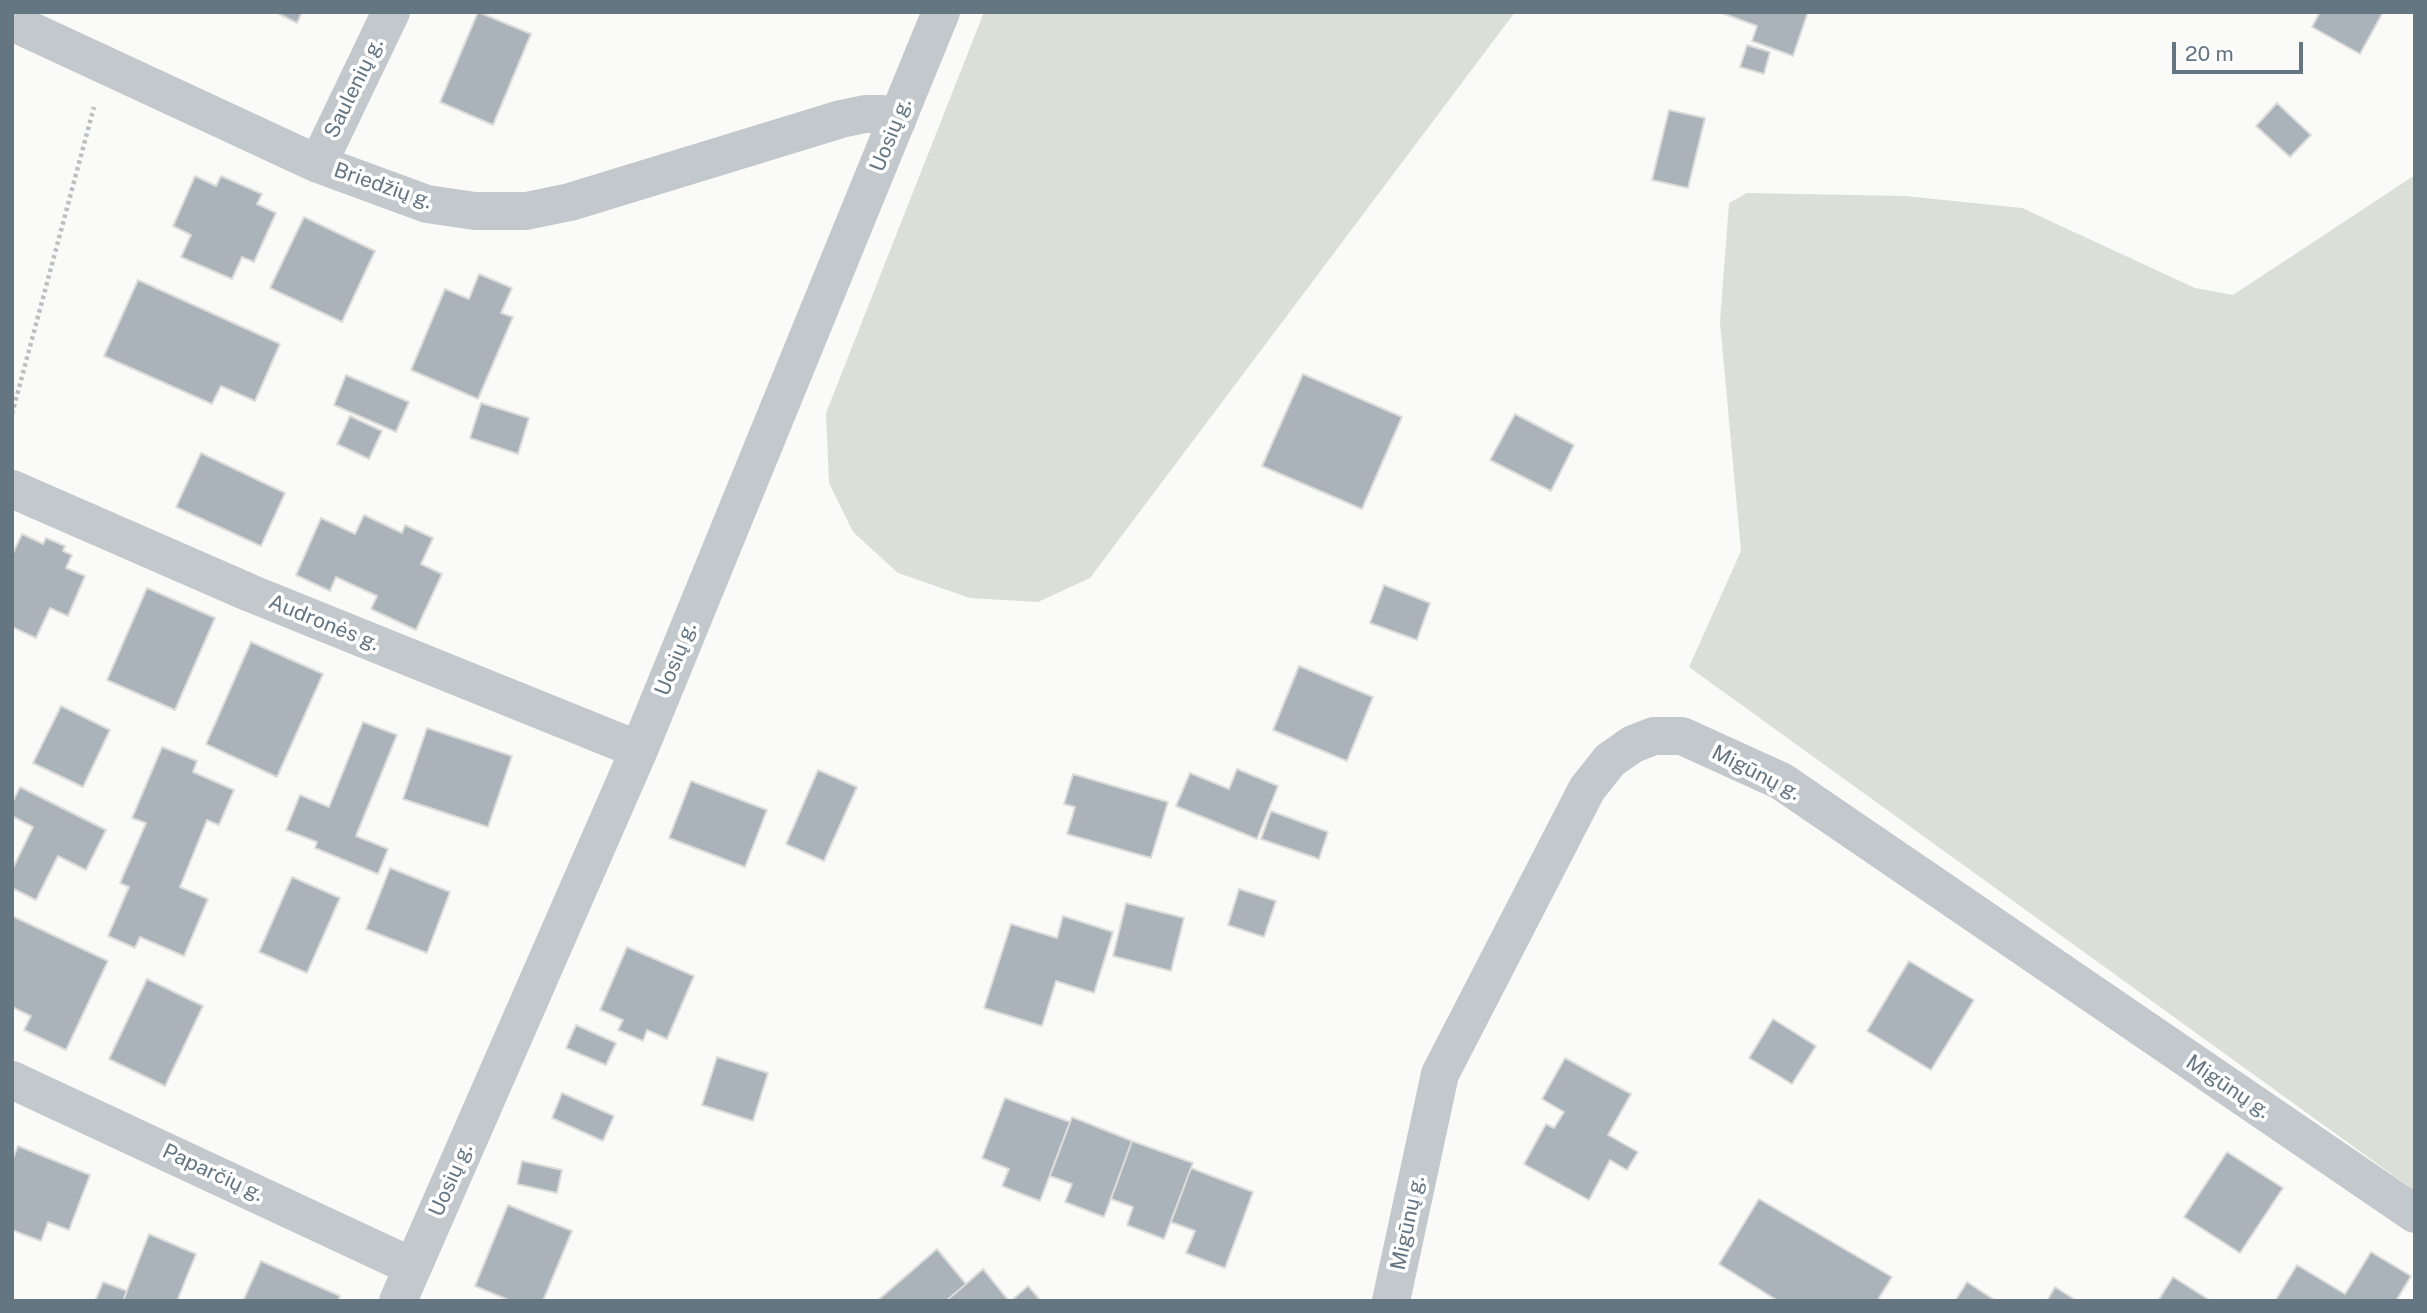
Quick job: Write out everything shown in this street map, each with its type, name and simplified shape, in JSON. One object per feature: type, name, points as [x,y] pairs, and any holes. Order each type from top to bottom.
[{"type":"street","name":"Saulenių g.","points":[[318,164],[391,12]]},
{"type":"street","name":"Uosių g.","points":[[405,1284],[639,750],[941,12]]},
{"type":"street","name":"Briedžių g.","points":[[12,22],[318,164],[427,204],[475,211],[526,211],[570,202],[841,119],[882,114],[897,121]]},
{"type":"street","name":"Audronės g.","points":[[12,489],[250,593],[639,750]]},
{"type":"street","name":"Migūnų g.","points":[[1391,1301],[1440,1074],[1587,789],[1610,761],[1633,744],[1654,736],[1682,736],[1781,781],[2415,1214]]},
{"type":"street","name":"Paparčių g.","points":[[12,1080],[405,1284]]},
{"type":"path","points":[[12,414],[106,64]]},
{"type":"shaded area","points":[[984,12],[1515,12],[1090,578],[1038,602],[970,598],[898,573],[853,532],[829,483],[826,413]]},
{"type":"shaded area","points":[[2415,175],[2415,1191],[1689,667],[1741,551],[1720,322],[1729,203],[1747,193],[1905,196],[2022,208],[2195,288],[2233,295]]},
{"type":"building","points":[[275,12],[302,12],[297,23]]},
{"type":"building","points":[[478,12],[531,34],[493,125],[440,102]]},
{"type":"building","points":[[1719,12],[1808,12],[1793,56],[1752,41],[1757,26]]},
{"type":"building","points":[[2320,12],[2383,12],[2360,54],[2312,27]]},
{"type":"building","points":[[1747,45],[1770,52],[1764,74],[1740,67]]},
{"type":"building","points":[[2277,103],[2311,135],[2290,157],[2256,126]]},
{"type":"building","points":[[1669,110],[1705,118],[1688,188],[1652,180]]},
{"type":"building","points":[[195,176],[216,186],[221,176],[262,194],[257,204],[276,213],[254,262],[242,257],[232,279],[181,257],[191,235],[173,226]]},
{"type":"building","points":[[304,217],[375,251],[342,322],[270,288]]},
{"type":"building","points":[[479,274],[512,288],[501,313],[513,317],[478,399],[411,370],[445,289],[469,299]]},
{"type":"building","points":[[138,280],[280,344],[255,401],[221,386],[212,404],[104,356]]},
{"type":"building","points":[[1303,374],[1402,417],[1362,509],[1262,466]]},
{"type":"building","points":[[346,375],[409,402],[396,432],[334,405]]},
{"type":"building","points":[[481,403],[529,418],[518,454],[470,438]]},
{"type":"building","points":[[1515,414],[1574,445],[1551,491],[1490,460]]},
{"type":"building","points":[[350,416],[382,431],[369,459],[337,444]]},
{"type":"building","points":[[201,453],[285,493],[261,546],[176,507]]},
{"type":"building","points":[[364,515],[402,533],[405,525],[433,538],[421,564],[442,574],[416,630],[371,609],[377,596],[336,577],[330,591],[296,575],[321,518],[355,534]]},
{"type":"building","points":[[22,534],[43,544],[46,538],[65,546],[63,551],[72,555],[66,568],[85,576],[68,616],[50,608],[36,638],[12,627],[12,555]]},
{"type":"building","points":[[1384,585],[1430,603],[1417,640],[1370,623]]},
{"type":"building","points":[[147,588],[215,618],[175,710],[107,680]]},
{"type":"building","points":[[251,642],[323,674],[277,777],[206,744]]},
{"type":"building","points":[[1299,666],[1373,697],[1347,761],[1273,730]]},
{"type":"building","points":[[61,706],[110,730],[83,787],[33,763]]},
{"type":"building","points":[[363,722],[397,735],[356,836],[388,849],[378,874],[315,848],[317,842],[286,830],[300,795],[329,807]]},
{"type":"building","points":[[427,728],[512,756],[488,827],[403,799]]},
{"type":"building","points":[[162,747],[197,761],[193,772],[234,790],[219,825],[207,820],[180,887],[208,899],[184,956],[140,937],[135,948],[108,936],[129,887],[120,883],[146,823],[132,818]]},
{"type":"building","points":[[1237,769],[1278,786],[1257,839],[1176,806],[1190,773],[1229,789]]},
{"type":"building","points":[[818,770],[857,787],[824,861],[786,844]]},
{"type":"building","points":[[1073,774],[1168,802],[1151,858],[1067,834],[1075,807],[1064,804]]},
{"type":"building","points":[[691,781],[767,810],[745,867],[669,838]]},
{"type":"building","points":[[20,787],[106,830],[86,870],[58,856],[36,900],[12,888],[12,870],[33,827],[12,816],[12,803]]},
{"type":"building","points":[[1271,811],[1328,832],[1319,859],[1261,839]]},
{"type":"building","points":[[390,868],[450,892],[427,953],[366,929]]},
{"type":"building","points":[[292,877],[340,898],[307,973],[259,952]]},
{"type":"building","points":[[1239,889],[1276,901],[1264,937],[1228,925]]},
{"type":"building","points":[[1126,903],[1184,918],[1171,971],[1113,956]]},
{"type":"building","points":[[12,916],[108,961],[66,1050],[24,1030],[31,1016],[12,1007]]},
{"type":"building","points":[[1063,916],[1113,932],[1094,993],[1056,981],[1042,1026],[984,1008],[1011,924],[1057,938]]},
{"type":"building","points":[[627,947],[694,976],[667,1039],[647,1030],[643,1041],[618,1030],[623,1020],[600,1010]]},
{"type":"building","points":[[1909,961],[1974,1000],[1931,1070],[1867,1031]]},
{"type":"building","points":[[147,979],[203,1006],[165,1086],[109,1059]]},
{"type":"building","points":[[1773,1019],[1816,1046],[1792,1084],[1749,1058]]},
{"type":"building","points":[[576,1025],[616,1043],[606,1065],[566,1048]]},
{"type":"building","points":[[717,1057],[768,1073],[753,1121],[702,1105]]},
{"type":"building","points":[[1565,1058],[1631,1094],[1608,1135],[1638,1152],[1627,1170],[1610,1160],[1589,1200],[1524,1164],[1546,1124],[1554,1128],[1564,1112],[1542,1099]]},
{"type":"building","points":[[562,1093],[614,1116],[603,1141],[552,1118]]},
{"type":"building","points":[[1005,1098],[1070,1122],[1040,1201],[1002,1186],[1009,1169],[982,1158]]},
{"type":"building","points":[[1072,1117],[1132,1141],[1104,1217],[1065,1202],[1072,1184],[1050,1176]]},
{"type":"building","points":[[1132,1141],[1193,1163],[1164,1239],[1127,1225],[1133,1207],[1111,1199]]},
{"type":"building","points":[[18,1146],[90,1175],[69,1230],[48,1222],[41,1241],[12,1230],[12,1161]]},
{"type":"building","points":[[2227,1152],[2283,1188],[2240,1253],[2184,1217]]},
{"type":"building","points":[[522,1161],[562,1170],[557,1193],[517,1184]]},
{"type":"building","points":[[1191,1168],[1253,1192],[1225,1268],[1186,1253],[1195,1231],[1171,1222]]},
{"type":"building","points":[[1759,1199],[1892,1277],[1877,1301],[1773,1301],[1775,1299],[1719,1264]]},
{"type":"building","points":[[508,1205],[572,1231],[543,1301],[511,1301],[475,1286]]},
{"type":"building","points":[[149,1234],[196,1254],[177,1301],[123,1301]]},
{"type":"building","points":[[937,1249],[966,1284],[946,1301],[877,1301]]},
{"type":"building","points":[[2371,1252],[2411,1276],[2396,1301],[2275,1301],[2297,1265],[2345,1294]]},
{"type":"building","points":[[261,1261],[340,1296],[338,1301],[243,1301]]},
{"type":"building","points":[[983,1269],[1009,1301],[946,1301],[966,1284]]},
{"type":"building","points":[[2173,1277],[2211,1301],[2158,1301]]},
{"type":"building","points":[[103,1282],[127,1291],[123,1301],[95,1301]]},
{"type":"building","points":[[1967,1282],[1996,1301],[1955,1301]]},
{"type":"building","points":[[1028,1286],[1041,1301],[1011,1301]]},
{"type":"building","points":[[2055,1287],[2077,1301],[2047,1301]]}]
